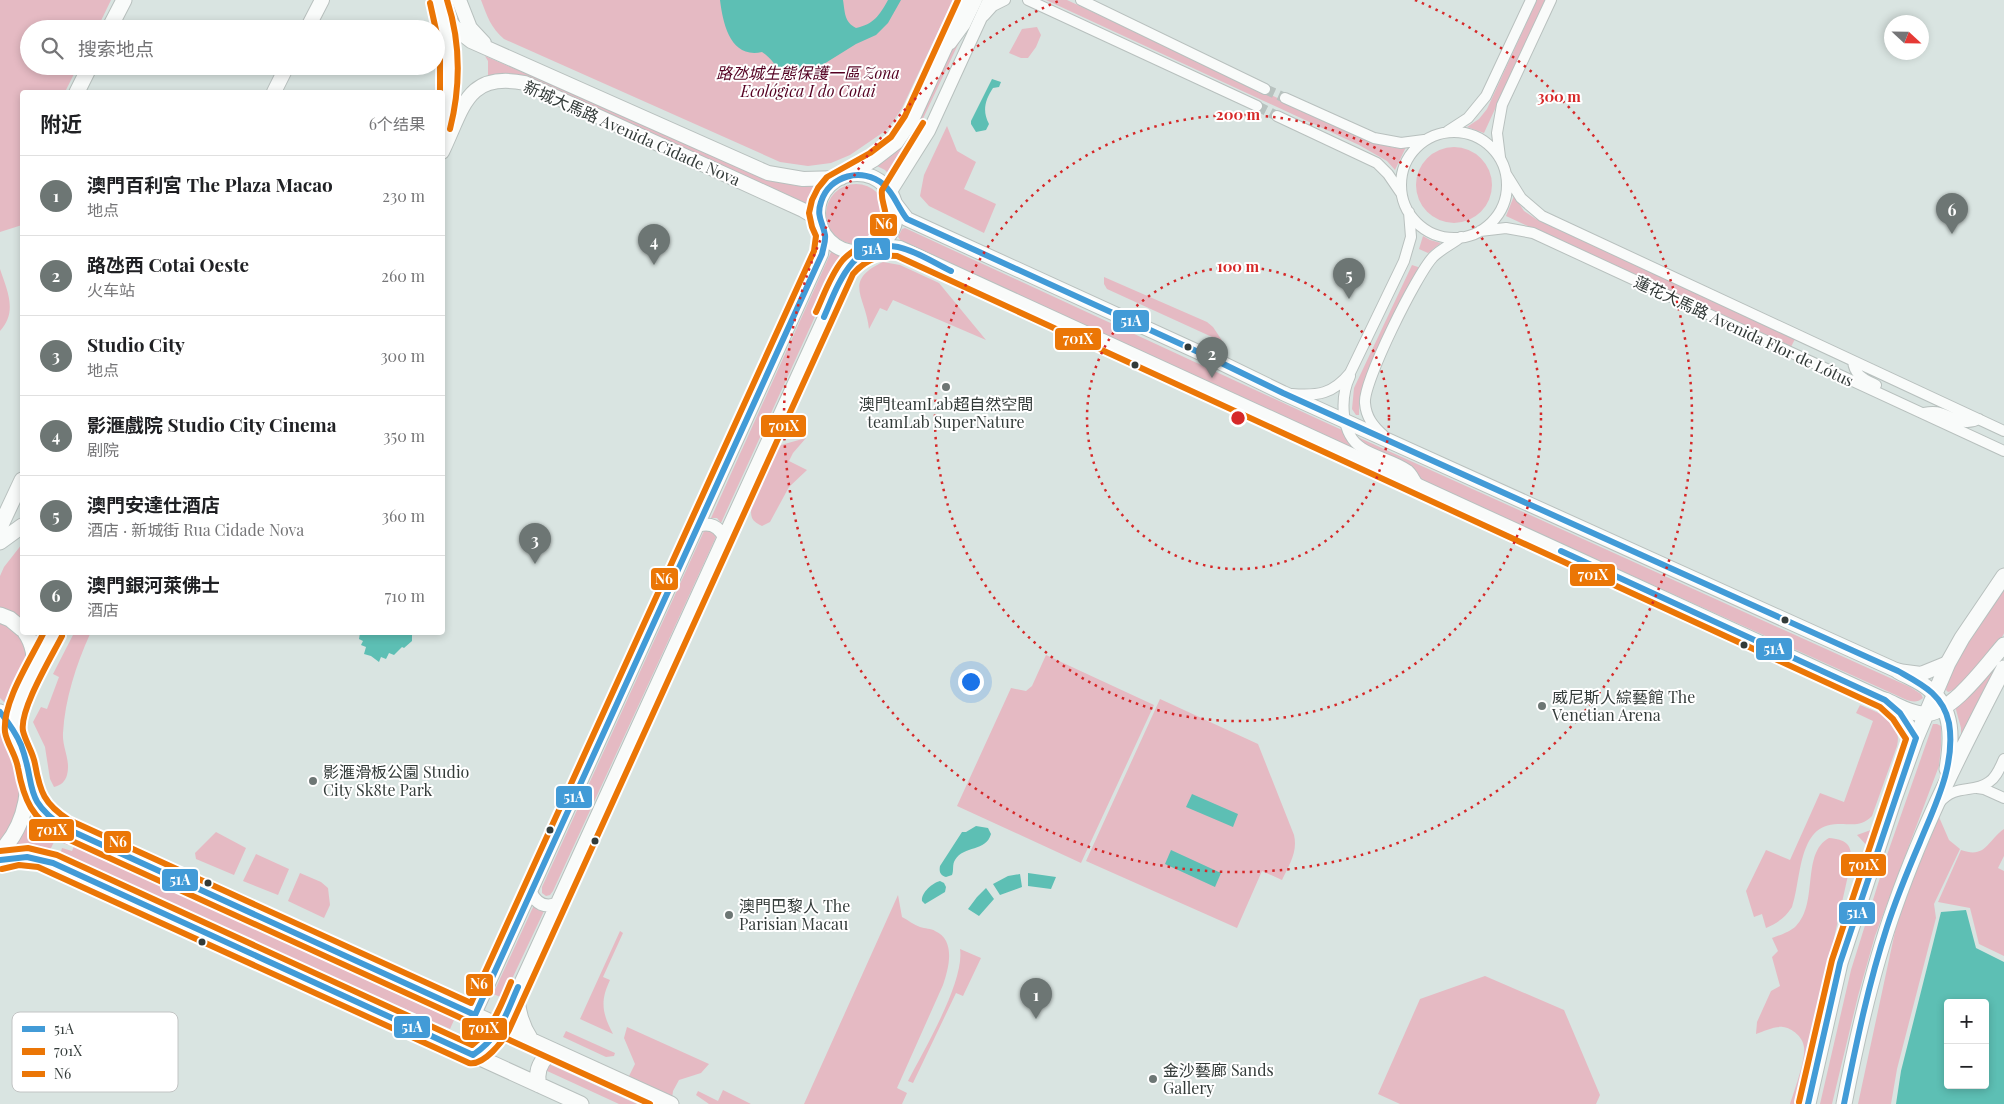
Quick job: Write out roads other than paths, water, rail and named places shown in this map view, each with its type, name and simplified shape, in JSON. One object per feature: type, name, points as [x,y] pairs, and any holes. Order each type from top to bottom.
[{"type":"main road","points":[[114,20],[124,0]]},
{"type":"main road","points":[[307,20],[312,0]]},
{"type":"main road","points":[[310,20],[322,0]]},
{"type":"main road","points":[[428,0],[442,13]]},
{"type":"main road","points":[[459,0],[464,16],[474,35],[489,47],[506,56]]},
{"type":"main road","name":"新城大馬路 Avenida Cidade Nova","points":[[442,13],[463,36],[481,46],[768,173],[803,180],[846,176]]},
{"type":"main road","points":[[445,31],[451,66],[451,82],[445,116]]},
{"type":"main road","points":[[78,90],[86,75]]},
{"type":"main road","points":[[275,90],[282,75]]},
{"type":"main road","name":"新城大馬路 Avenida Cidade Nova","points":[[445,146],[467,99],[474,90],[483,84],[494,81],[514,81],[533,87],[803,210],[813,216],[822,230]]},
{"type":"main road","points":[[1944,788],[1950,740],[1948,718],[1944,707],[1935,694],[1920,682],[1283,393],[1207,356],[907,219],[883,184],[873,178],[862,175],[846,176],[832,184],[824,193],[818,214],[822,230],[833,244],[844,250],[856,252],[884,246],[900,248],[1913,712],[1926,714],[1944,707],[1982,671],[2004,644]]},
{"type":"main road","points":[[871,250],[890,235],[896,213],[892,198]]},
{"type":"main road","points":[[0,526],[20,484]]},
{"type":"main road","points":[[0,542],[20,527]]},
{"type":"main road","points":[[1809,1104],[1840,963],[1894,798],[1916,738],[1948,663],[1962,638],[2002,580]]},
{"type":"main road","points":[[0,615],[10,619],[20,627]]},
{"type":"main road","points":[[26,635],[32,646],[34,659],[31,679]]},
{"type":"main road","points":[[14,730],[18,708],[53,635]]},
{"type":"main road","points":[[1898,671],[1921,674],[1948,663]]},
{"type":"main road","points":[[1844,1104],[1851,1066],[1877,962],[1895,905],[1934,808],[2004,668]]},
{"type":"main road","points":[[1885,700],[1900,714],[1916,738]]},
{"type":"main road","points":[[0,712],[14,730],[23,753],[31,795],[50,819],[65,828],[671,1104]]},
{"type":"main road","points":[[0,852],[19,825],[26,802],[28,777]]},
{"type":"main road","points":[[0,860],[18,856],[30,856],[53,863],[581,1104]]},
{"type":"main road","points":[[516,992],[522,1027],[531,1040]]},
{"type":"main road","points":[[539,1085],[537,1078],[541,1062],[554,1051]]},
{"type":"street","points":[[846,176],[875,160],[897,143],[913,120],[968,0]]},
{"type":"street","points":[[941,59],[965,25],[977,0]]},
{"type":"street","points":[[892,198],[929,131],[989,0]]},
{"type":"street","points":[[978,25],[993,6],[1005,0]]},
{"type":"street","points":[[1028,0],[1257,106]]},
{"type":"street","points":[[1081,0],[1265,89]]},
{"type":"street","points":[[1285,98],[1374,138],[1401,143],[1445,133],[1468,118],[1486,96],[1531,0]]},
{"type":"street","points":[[1408,212],[1420,226],[1437,235],[1455,238],[1480,231],[1493,221],[1502,207],[1507,191],[1506,174],[1501,160],[1497,133],[1502,105],[1551,0]]},
{"type":"street","points":[[1277,116],[1378,163],[1396,185],[1403,198],[1408,212],[1411,237],[1409,248],[1356,364],[1345,393],[1346,421],[1352,437],[1361,448],[1405,468],[1420,486]]},
{"type":"street","points":[[1445,133],[1464,133],[1482,140],[1490,145],[1501,160]]},
{"type":"street","points":[[1403,198],[1402,181],[1406,164],[1415,150],[1429,138]]},
{"type":"street","name":"蓮花大馬路 Avenida Flor de Lótus","points":[[1506,174],[1521,198],[1542,216],[2004,431]]},
{"type":"street","name":"蓮花大馬路 Avenida Flor de Lótus","points":[[1480,231],[1506,228],[1533,233],[2004,451]]},
{"type":"street","points":[[822,230],[822,254],[475,1015],[469,1032],[470,1048],[473,1055],[497,1034],[501,1026],[846,269],[860,255],[871,250]]},
{"type":"street","points":[[1388,440],[1368,418],[1365,395],[1405,300],[1432,257],[1462,236]]},
{"type":"street","points":[[1379,314],[1393,314],[1401,302],[1405,300]]},
{"type":"street","points":[[1853,361],[1858,375],[1902,397],[1915,410],[1939,412],[1966,423],[1979,419]]},
{"type":"street","points":[[1283,393],[1322,394],[1342,383],[1356,364]]},
{"type":"street","points":[[698,526],[712,525],[720,530],[724,538]]},
{"type":"street","points":[[1934,808],[1944,797],[1956,790],[1981,786],[1989,782],[1996,776],[2004,759]]},
{"type":"street","points":[[1996,776],[1996,788],[2004,798]]},
{"type":"street","points":[[1971,787],[1984,789],[2004,798]]},
{"type":"street","points":[[531,892],[540,904],[548,906],[556,904]]},
{"type":"water","points":[[720,0],[843,0],[847,20],[856,28],[872,22],[882,11],[888,0],[901,0],[888,23],[876,35],[856,44],[811,72],[785,75],[762,52],[751,53],[736,45],[726,29]]},
{"type":"water","points":[[992,79],[1001,82],[999,87],[993,88],[986,101],[985,110],[989,124],[986,130],[976,132],[971,121]]},
{"type":"water","points":[[360,635],[412,635],[412,641],[404,648],[402,647],[394,655],[389,653],[386,659],[381,657],[379,662],[371,656],[364,654],[366,647],[361,645],[363,641],[359,639]]},
{"type":"water","points":[[1192,794],[1238,814],[1233,827],[1186,807]]},
{"type":"water","points":[[976,826],[988,828],[991,834],[988,840],[985,844],[959,855],[954,862],[952,875],[946,877],[942,875],[940,866],[962,832],[966,832]]},
{"type":"water","points":[[1171,850],[1221,873],[1215,887],[1165,864]]},
{"type":"water","points":[[1028,873],[1056,877],[1051,889],[1028,886]]},
{"type":"water","points":[[1020,874],[1022,887],[1000,895],[993,884],[1008,876]]},
{"type":"water","points":[[940,881],[946,887],[945,892],[925,904],[922,898],[925,892]]},
{"type":"water","points":[[986,888],[994,899],[979,916],[968,909]]},
{"type":"water","points":[[1966,910],[1976,948],[2004,962],[2004,1104],[1896,1104],[1901,1071],[1941,912]]},
{"type":"tunnel","points":[[1265,89],[1285,98]]},
{"type":"tunnel","points":[[1257,106],[1277,116]]},
{"type":"place","name":"澳門銀河萊佛士","points":[[1952,234]]},
{"type":"place","name":"影滙戲院 Studio City Cinema","points":[[654,265]]},
{"type":"place","name":"澳門安達仕酒店","points":[[1349,299]]},
{"type":"place","name":"路氹西 Cotai Oeste","points":[[1212,378]]},
{"type":"place","name":"澳門teamLab超自然空間 teamLab SuperNature","points":[[946,387]]},
{"type":"place","name":"Studio City","points":[[535,564]]},
{"type":"place","name":"威尼斯人綜藝館 The Venetian Arena","points":[[1542,706]]},
{"type":"place","name":"影滙滑板公園 Studio City Sk8te Park","points":[[313,781]]},
{"type":"place","name":"澳門巴黎人 The Parisian Macau","points":[[729,915]]},
{"type":"place","name":"澳門百利宮 The Plaza Macao","points":[[1036,1019]]},
{"type":"place","name":"金沙藝廊 Sands Gallery","points":[[1153,1079]]},
{"type":"park label","name":"路氹城生態保護一區 Zona Ecológica I do Cotai","points":[[808,82]]}]
